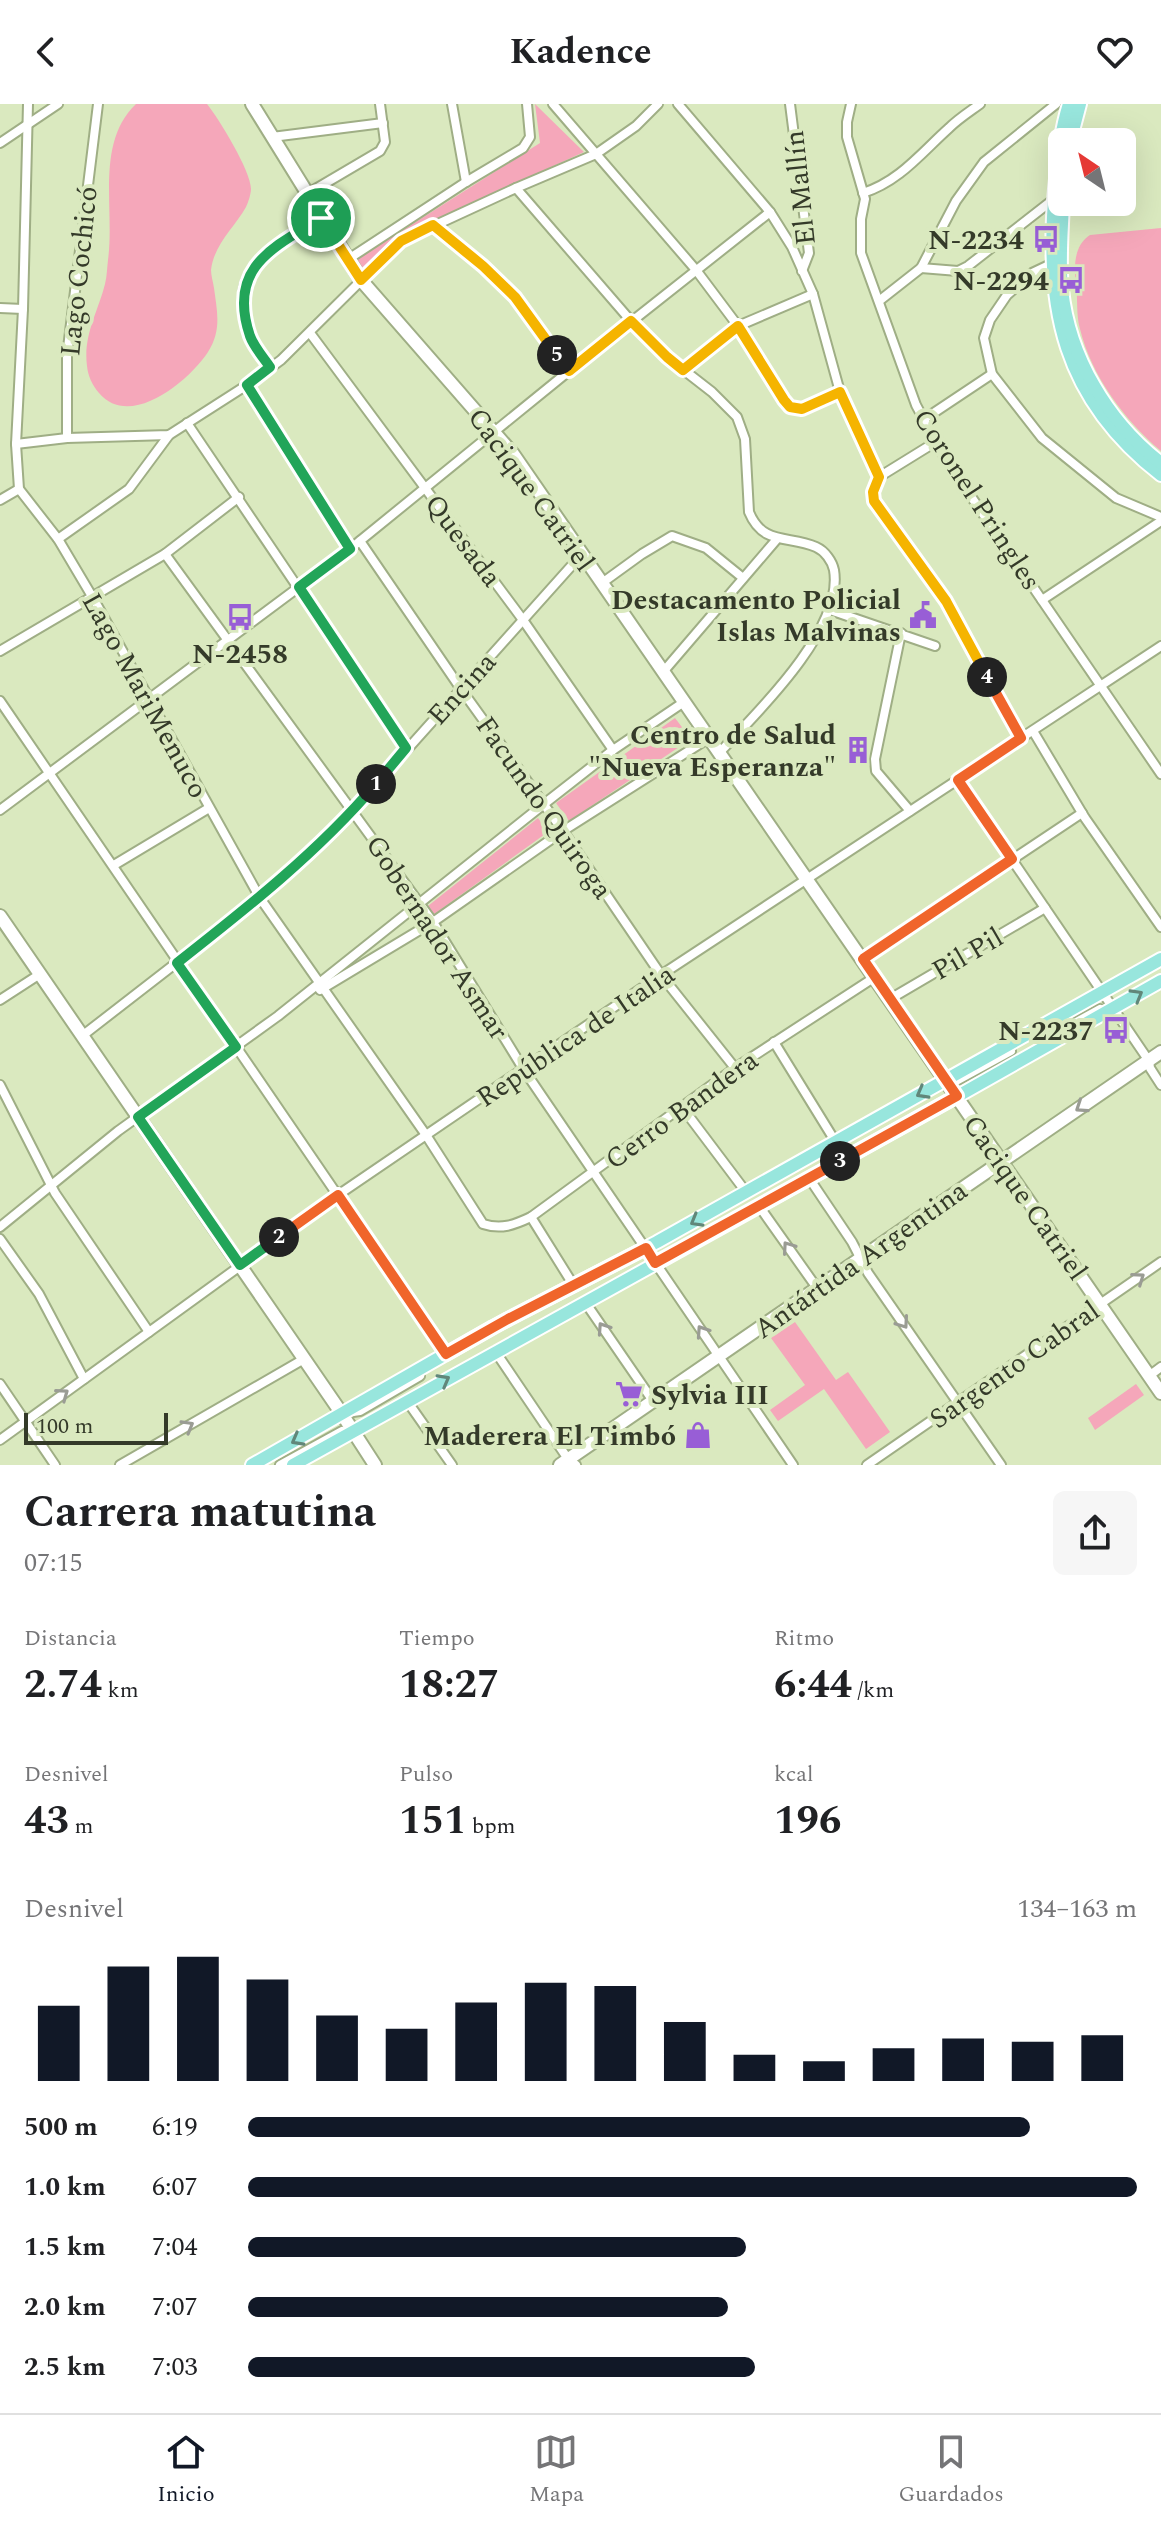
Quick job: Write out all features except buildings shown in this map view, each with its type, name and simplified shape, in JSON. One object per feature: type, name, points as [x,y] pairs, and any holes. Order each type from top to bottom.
[{"type":"main road","points":[[1063,128],[1069,104]]},
{"type":"main road","points":[[1074,128],[1080,104]]},
{"type":"main road","points":[[1057,216],[1051,264],[1059,325],[1076,370],[1112,427],[1132,451],[1161,475]]},
{"type":"main road","points":[[1060,216],[1062,289],[1078,352],[1100,394],[1119,421],[1161,463]]},
{"type":"main road","points":[[252,1465],[446,1354],[646,1248],[1161,959]]},
{"type":"main road","points":[[290,1465],[1161,981]]},
{"type":"street","points":[[0,500],[19,489],[16,444],[28,104]]},
{"type":"street","points":[[0,143],[58,104]]},
{"type":"street","name":"Lago Cochicó","points":[[67,438],[67,356],[98,104]]},
{"type":"street","name":"Cacique Catriel","points":[[252,104],[361,280],[494,431],[808,879],[1161,1393]]},
{"type":"street","points":[[307,194],[380,151],[385,142],[380,104]]},
{"type":"street","points":[[452,104],[466,182]]},
{"type":"street","points":[[347,260],[523,148],[530,137],[527,104]]},
{"type":"street","points":[[553,104],[696,270],[738,326],[790,407],[802,409],[840,392]]},
{"type":"street","points":[[58,539],[129,489],[169,435],[247,385],[310,333],[401,241],[596,154],[636,126],[658,104]]},
{"type":"street","points":[[678,104],[770,212],[792,247],[813,294],[840,392],[879,477]]},
{"type":"street","name":"El Mallín","points":[[790,104],[809,253],[802,271]]},
{"type":"street","name":"Coronel Pringles","points":[[851,104],[847,137],[865,199],[861,219],[861,253],[923,420],[934,443],[1161,774]]},
{"type":"street","points":[[863,193],[883,187],[901,174],[951,125],[980,104]]},
{"type":"street","points":[[879,301],[921,268],[956,201],[984,162],[1056,104]]},
{"type":"street","points":[[272,137],[383,123]]},
{"type":"street","points":[[516,188],[631,321],[667,357],[712,392],[737,417],[745,439],[749,512],[753,521],[777,539],[816,547],[827,555],[833,566],[836,586],[830,610],[807,649],[774,697],[719,753]]},
{"type":"street","points":[[921,268],[958,271],[1048,209]]},
{"type":"street","points":[[0,810],[350,549],[770,212]]},
{"type":"street","points":[[270,367],[250,338],[244,285],[257,264],[272,249],[321,218]]},
{"type":"street","points":[[433,225],[515,297],[569,371]]},
{"type":"street","points":[[1051,264],[1032,273],[1007,295],[990,320],[984,338],[992,374],[1042,438],[1116,498],[1161,519]]},
{"type":"street","points":[[683,370],[738,326],[813,294]]},
{"type":"street","points":[[0,308],[23,309]]},
{"type":"street","name":"Quesada","points":[[310,333],[523,620],[613,750]]},
{"type":"street","points":[[923,420],[992,374]]},
{"type":"street","points":[[247,385],[350,549]]},
{"type":"street","points":[[187,423],[406,748]]},
{"type":"street","points":[[16,444],[67,438],[169,435]]},
{"type":"street","points":[[934,443],[879,477],[873,492],[874,501],[946,601],[1021,738]]},
{"type":"street","name":"Lago MariMenuco","points":[[19,489],[58,539],[93,598],[260,898],[426,1135],[483,1224]]},
{"type":"street","points":[[0,651],[165,554],[239,497]]},
{"type":"street","points":[[1042,600],[1161,519]]},
{"type":"street","points":[[602,583],[672,536],[706,548],[743,578]]},
{"type":"street","points":[[663,672],[777,539]]},
{"type":"street","name":"Facundo Quiroga","points":[[360,541],[661,975],[735,1068]]},
{"type":"street","name":"Gobernador Asmar","points":[[165,554],[433,922],[524,1070],[793,1465]]},
{"type":"street","name":"Encina","points":[[82,1036],[260,898],[353,810],[582,554]]},
{"type":"street","points":[[830,610],[935,646]]},
{"type":"street","points":[[901,633],[875,759],[876,771],[910,811]]},
{"type":"street","name":"República de Italia","points":[[0,1440],[338,1195],[661,975],[1161,646]]},
{"type":"street","points":[[0,701],[446,1354]]},
{"type":"street","points":[[0,1227],[138,1117],[321,986],[613,750],[684,702]]},
{"type":"street","points":[[1033,731],[1082,813],[1161,927]]},
{"type":"street","points":[[321,986],[433,922],[563,831],[709,738]]},
{"type":"street","points":[[958,780],[1149,1061],[1161,1085]]},
{"type":"street","points":[[114,865],[209,808]]},
{"type":"street","points":[[863,959],[1082,813]]},
{"type":"street","name":"Pil Pil","points":[[890,999],[1045,908]]},
{"type":"street","points":[[0,916],[375,1465]]},
{"type":"street","points":[[0,1000],[40,974]]},
{"type":"street","name":"Cerro Bandera","points":[[483,1224],[496,1228],[531,1217],[735,1068],[875,977]]},
{"type":"street","points":[[1102,1009],[1102,1012],[1052,1040],[1051,1036],[1102,1009]]},
{"type":"street","points":[[774,1042],[835,1141]]},
{"type":"street","points":[[1009,1047],[1011,1051],[958,1080],[956,1079],[1009,1047]]},
{"type":"street","name":"Antártida Argentina","points":[[568,1463],[653,1401],[1161,1052]]},
{"type":"street","points":[[0,1085],[51,1186],[149,1332]]},
{"type":"street","points":[[682,1107],[746,1192]]},
{"type":"street","points":[[809,1178],[1001,1465]]},
{"type":"street","points":[[759,1206],[817,1288]]},
{"type":"street","points":[[531,1217],[574,1286]]},
{"type":"street","points":[[0,1239],[39,1294],[84,1379]]},
{"type":"street","name":"Sargento Cabral","points":[[867,1465],[1161,1262]]},
{"type":"street","points":[[585,1302],[653,1401]]},
{"type":"street","points":[[495,1351],[568,1463]]},
{"type":"street","points":[[120,1465],[304,1359]]},
{"type":"street","points":[[1149,1376],[1161,1367]]},
{"type":"street","points":[[418,1373],[420,1376],[411,1382],[353,1412],[418,1373]]},
{"type":"street","points":[[0,1384],[55,1465]]},
{"type":"street","points":[[407,1401],[452,1465]]},
{"type":"street","points":[[280,1465],[343,1432],[290,1465]]},
{"type":"shaded area","points":[[136,104],[207,104],[240,158],[251,189],[246,207],[220,244],[213,261],[211,272],[217,320],[215,336],[208,352],[187,376],[158,397],[142,404],[126,406],[112,403],[99,393],[88,373],[86,355],[89,334],[107,275],[111,157],[123,120]]},
{"type":"shaded area","points":[[535,104],[584,152],[403,235],[363,272],[356,260],[540,143]]},
{"type":"shaded area","points":[[1161,228],[1161,451],[1122,411],[1092,363],[1079,324],[1075,272],[1080,245],[1090,235]]},
{"type":"shaded area","points":[[675,718],[691,739],[569,821],[556,803]]},
{"type":"shaded area","points":[[538,818],[548,832],[433,915],[428,906]]},
{"type":"shaded area","points":[[795,1322],[836,1380],[848,1372],[890,1432],[866,1449],[824,1389],[778,1421],[770,1410],[805,1385],[771,1338]]},
{"type":"shaded area","points":[[1136,1384],[1144,1395],[1095,1430],[1088,1418]]},
{"type":"place","name":"N-2234","points":[[1046,239]]},
{"type":"place","name":"N-2294","points":[[1071,280]]},
{"type":"place","name":"Destacamento Policial Islas Malvinas","points":[[923,615]]},
{"type":"place","name":"N-2458","points":[[240,617]]},
{"type":"place","name":"Centro de Salud \"Nueva Esperanza\"","points":[[858,750]]},
{"type":"place","name":"N-2237","points":[[1116,1030]]},
{"type":"place","name":"Sylvia III","points":[[629,1394]]},
{"type":"place","name":"Maderera El Timbó","points":[[698,1435]]},
{"type":"route","points":[[321,218],[361,280],[401,241],[433,225],[515,297],[569,371],[631,321],[683,370],[738,326],[790,407],[802,409],[840,392],[879,477],[873,492],[874,501],[946,601],[1021,738],[958,780],[1012,859],[863,959],[957,1096],[655,1263],[646,1248],[446,1354],[338,1195],[240,1265],[138,1117],[236,1047],[177,963],[260,898],[353,810],[406,748],[299,587],[350,549],[247,385],[270,367],[250,338],[244,285],[257,264],[272,249],[321,218]]}]
